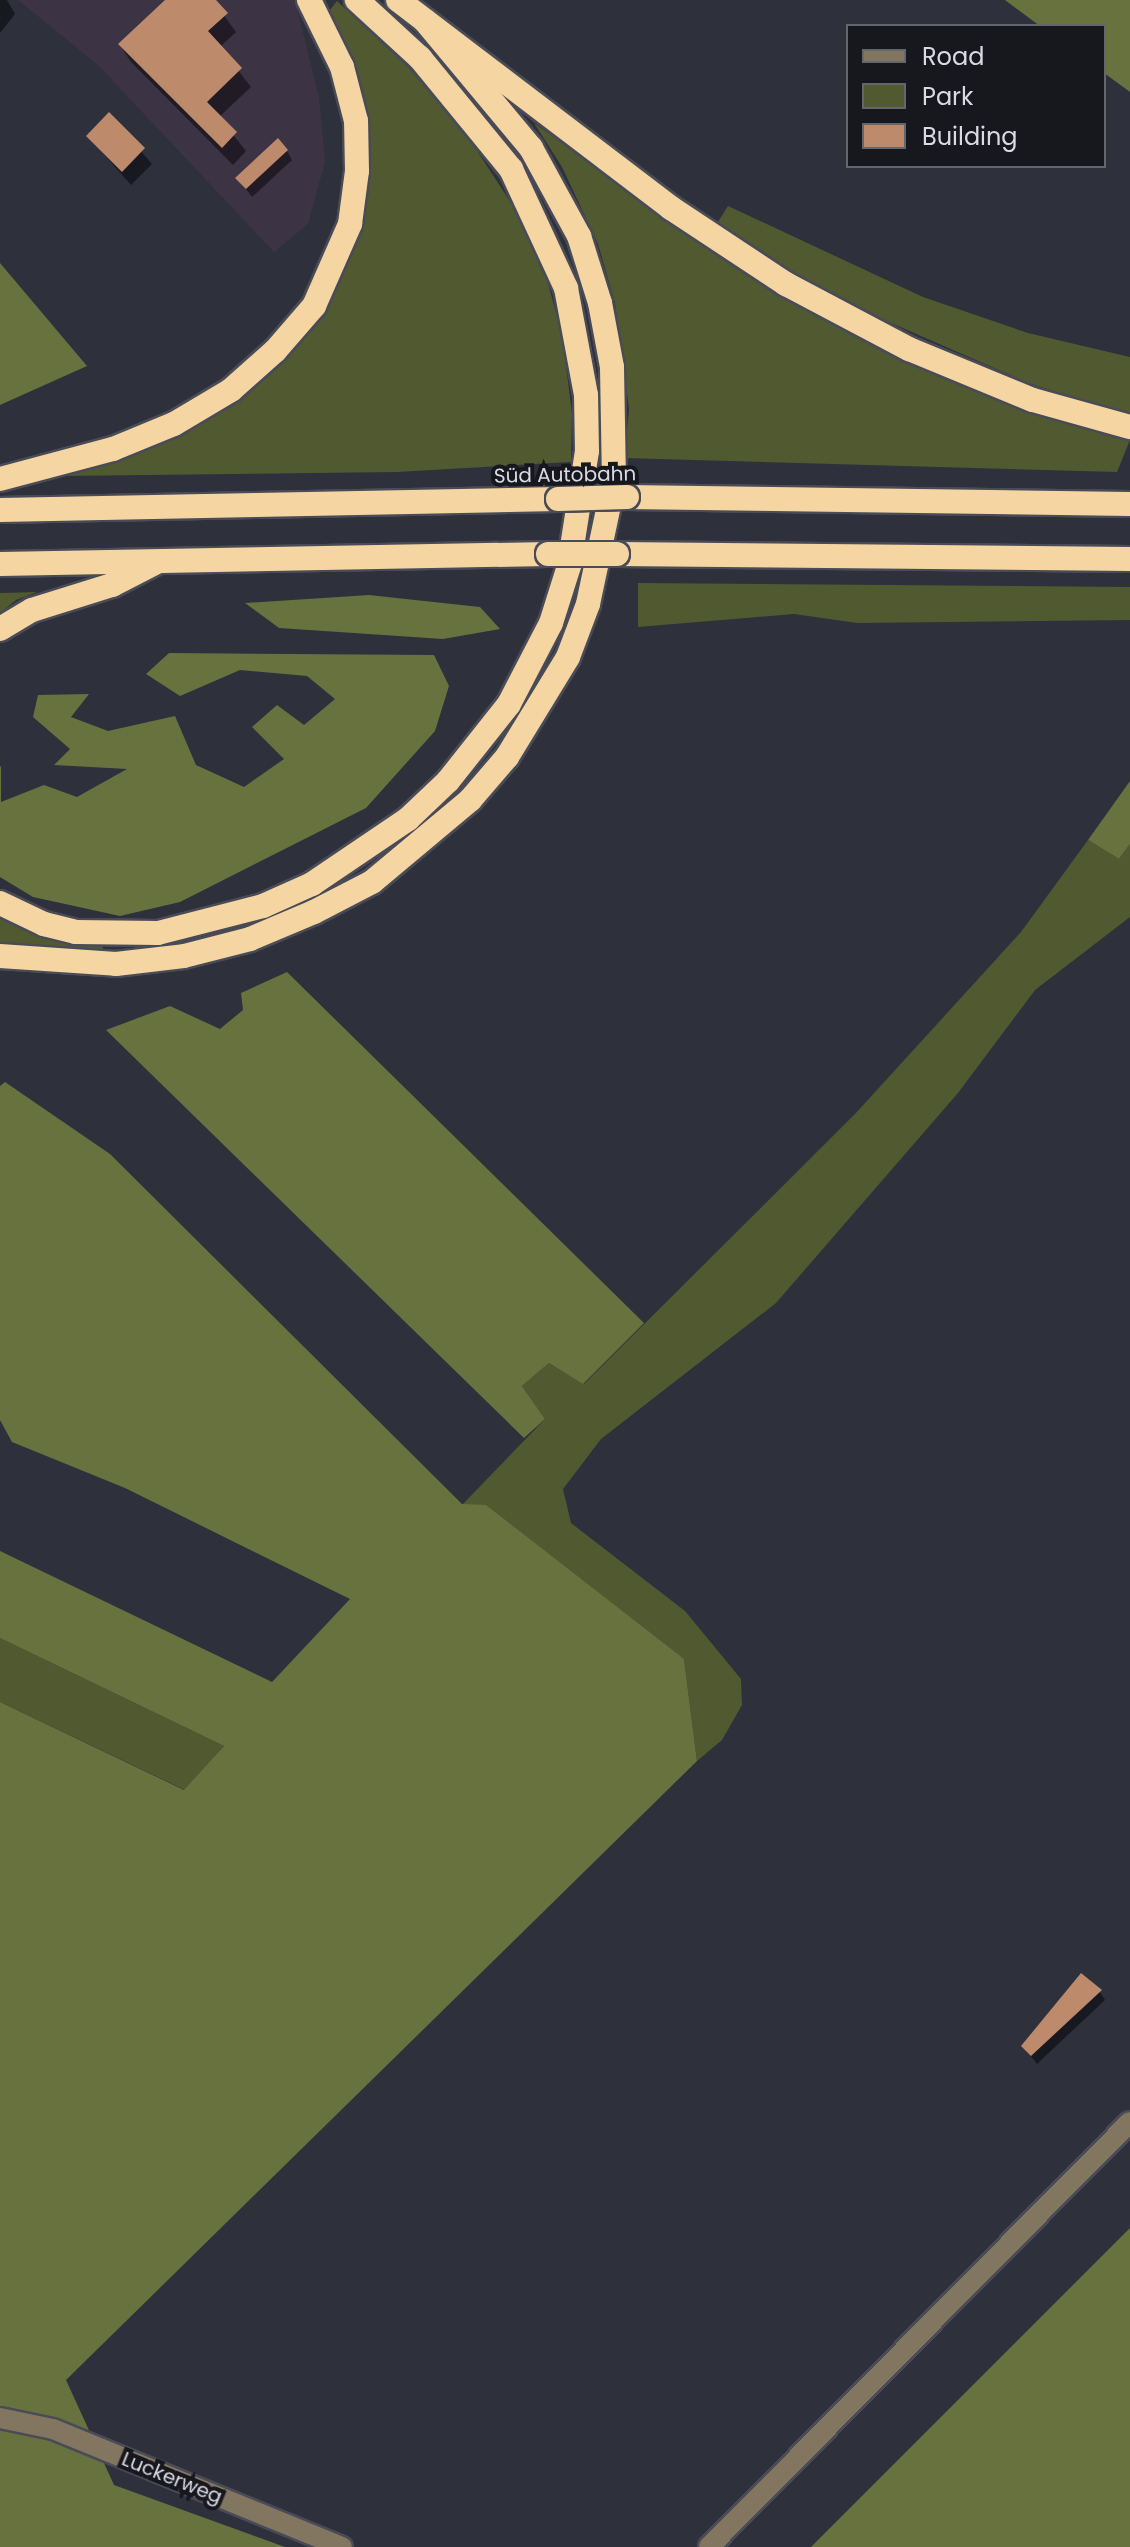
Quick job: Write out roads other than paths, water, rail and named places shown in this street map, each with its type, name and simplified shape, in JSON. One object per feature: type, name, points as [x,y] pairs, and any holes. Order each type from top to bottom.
[{"type":"highway","points":[[0,479],[113,449],[174,424],[231,390],[275,351],[314,306],[350,224],[357,171],[356,121],[342,67],[309,0]]},
{"type":"highway","points":[[0,903],[44,924],[76,932],[158,933],[263,906],[312,884],[408,819],[448,781],[509,704],[551,623],[572,552],[587,451],[586,395],[566,288],[511,169],[430,69],[357,0]]},
{"type":"highway","points":[[398,0],[671,208],[786,284],[950,366],[1033,400],[1130,427]]},
{"type":"highway","points":[[0,956],[116,964],[184,956],[250,939],[326,906],[403,859],[470,800],[507,757],[568,657],[592,592],[614,482],[613,382],[600,303],[579,236],[539,160],[504,111],[425,21]]},
{"type":"highway","name":"Süd Autobahn","points":[[0,510],[627,497],[1130,504]]},
{"type":"highway","points":[[0,564],[548,554],[1130,559]]},
{"type":"highway","points":[[0,629],[32,610],[112,585],[163,559]]},
{"type":"street","points":[[709,2547],[1130,2122]]},
{"type":"street","name":"Luckerweg","points":[[0,2418],[53,2429],[342,2547]]}]
